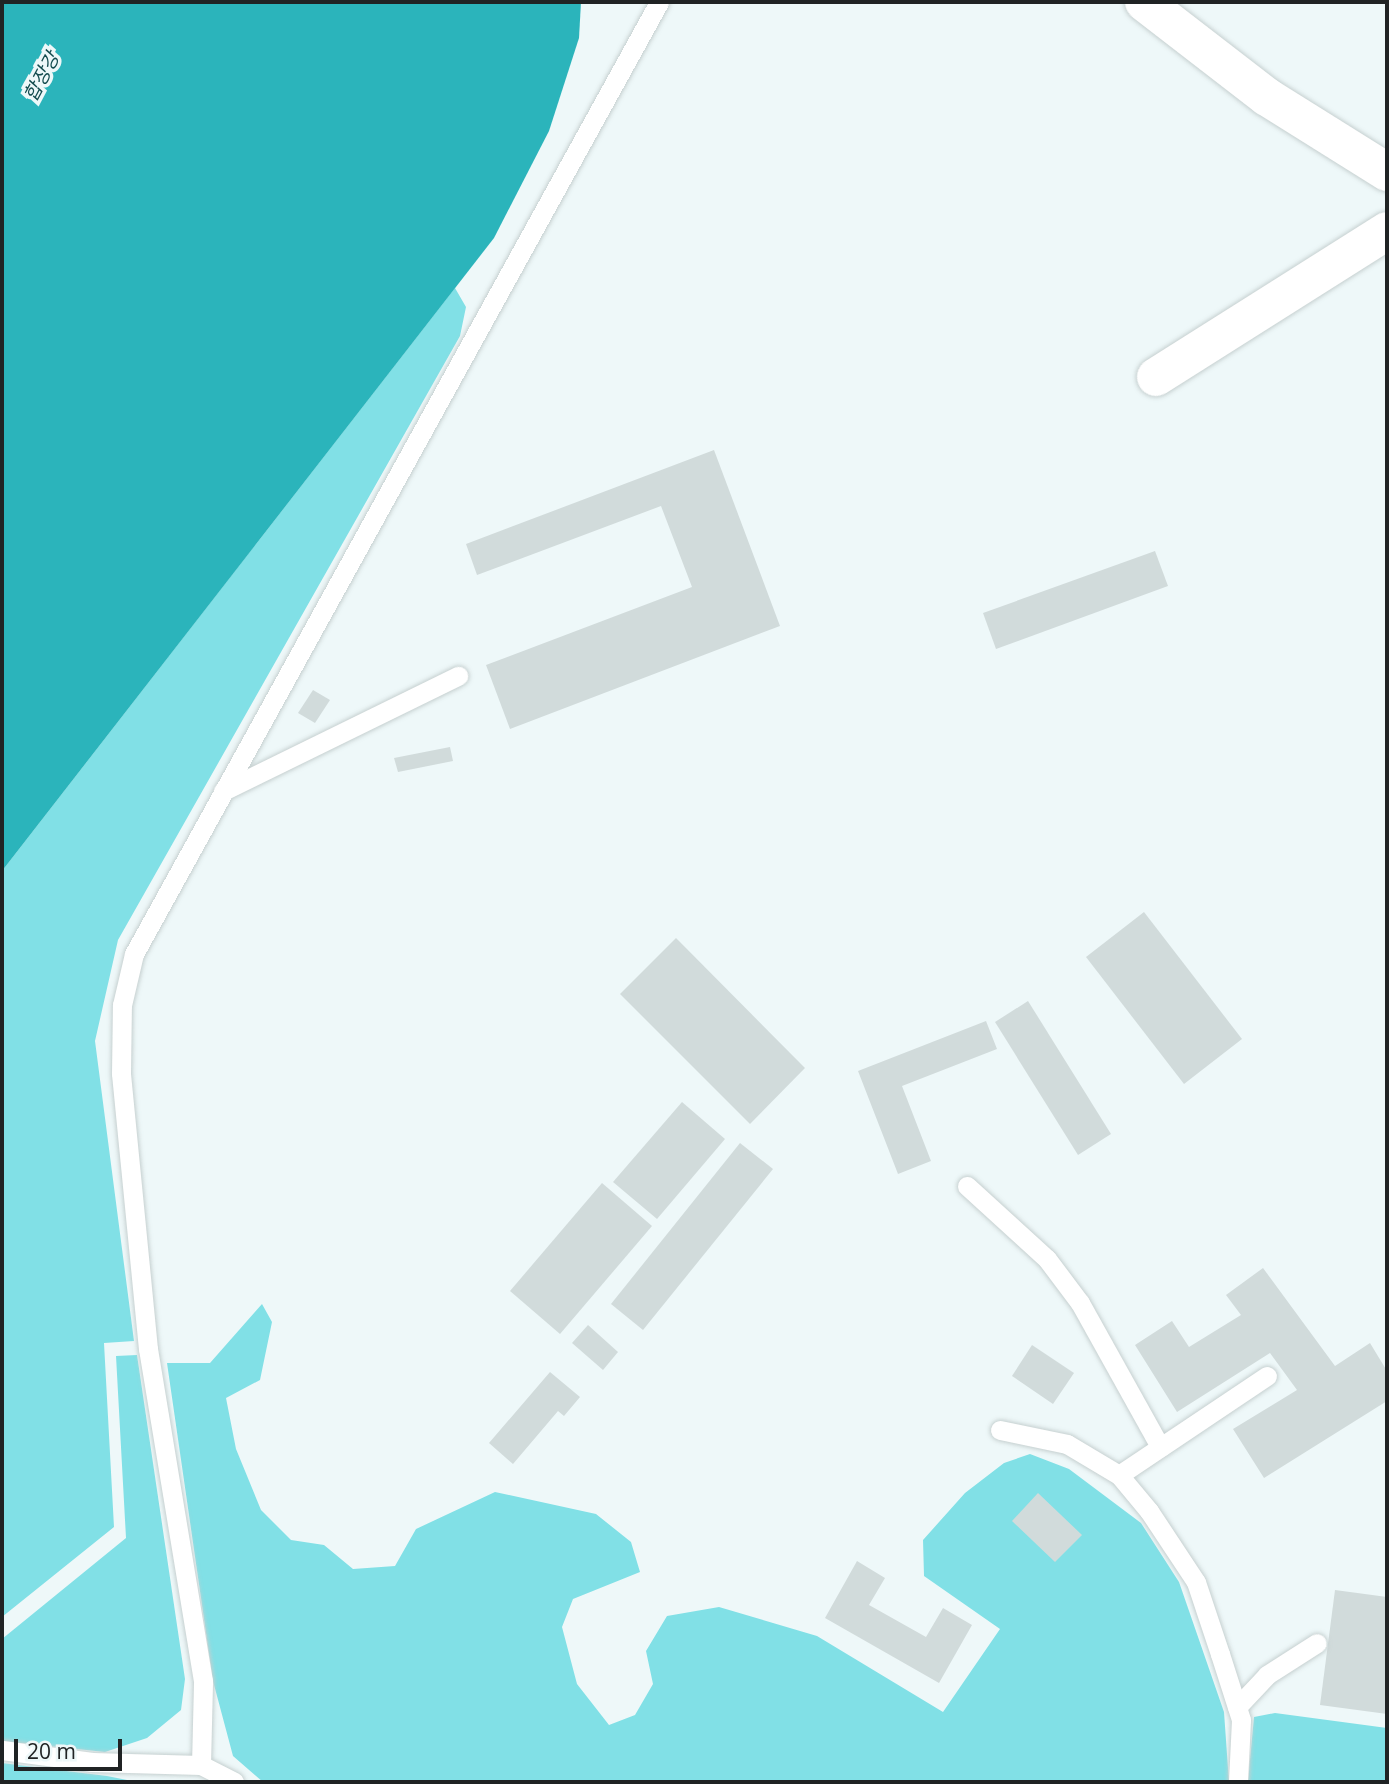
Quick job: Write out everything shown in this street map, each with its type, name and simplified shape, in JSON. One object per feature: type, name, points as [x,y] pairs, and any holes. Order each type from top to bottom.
[{"type":"street","points":[[1144,2],[1267,97],[1387,172]]},
{"type":"street","points":[[1156,377],[1387,231]]},
{"type":"lane","points":[[201,1765],[203,1681],[148,1349],[121,1073],[122,1019],[134,954],[659,2]]},
{"type":"lane","points":[[223,791],[458,676]]},
{"type":"lane","points":[[967,1185],[1046,1259],[1080,1303],[1160,1447]]},
{"type":"lane","points":[[1119,1475],[1267,1376]]},
{"type":"lane","points":[[1000,1430],[1067,1444],[1119,1475],[1196,1582],[1237,1707],[1238,1782]]},
{"type":"lane","points":[[1237,1707],[1267,1675],[1317,1643]]},
{"type":"lane","points":[[2,1750],[92,1762],[201,1765],[234,1782]]},
{"type":"shaded area","points":[[455,288],[466,307],[460,336],[118,940],[95,1041],[134,1341],[104,1343],[114,1527],[2,1617],[2,871]]},
{"type":"shaded area","points":[[262,1304],[272,1322],[260,1380],[226,1398],[236,1449],[261,1510],[291,1540],[324,1545],[353,1569],[395,1566],[416,1529],[495,1492],[596,1514],[631,1542],[640,1572],[573,1599],[562,1627],[577,1684],[609,1725],[635,1715],[653,1684],[646,1651],[667,1616],[719,1607],[817,1636],[943,1712],[1000,1629],[924,1576],[923,1540],[965,1493],[1004,1463],[1030,1454],[1069,1469],[1141,1523],[1179,1582],[1224,1712],[1229,1782],[263,1782],[233,1756],[213,1681],[167,1363],[210,1363]]},
{"type":"shaded area","points":[[137,1355],[185,1679],[181,1710],[147,1738],[105,1752],[2,1741],[2,1639],[126,1538],[116,1356]]},
{"type":"shaded area","points":[[1275,1713],[1387,1728],[1387,1782],[1248,1782],[1254,1717]]},
{"type":"shaded area","points":[[2,1763],[107,1776],[137,1782],[2,1782]]},
{"type":"water","name":"합장강","points":[[2,2],[581,2],[579,38],[549,131],[494,238],[2,871]]},
{"type":"building","points":[[714,450],[780,626],[510,729],[486,665],[692,587],[661,506],[477,575],[466,544]]},
{"type":"building","points":[[1155,551],[1168,586],[996,649],[983,613]]},
{"type":"building","points":[[313,690],[330,700],[315,723],[298,713]]},
{"type":"building","points":[[450,747],[453,761],[398,772],[394,758]]},
{"type":"building","points":[[1144,912],[1242,1039],[1184,1084],[1086,957]]},
{"type":"building","points":[[676,938],[805,1068],[750,1124],[620,994]]},
{"type":"building","points":[[1028,1001],[1111,1134],[1078,1155],[995,1022]]},
{"type":"building","points":[[986,1021],[997,1049],[902,1086],[931,1161],[898,1174],[858,1071]]},
{"type":"building","points":[[682,1102],[725,1139],[657,1219],[613,1182]]},
{"type":"building","points":[[740,1143],[773,1169],[643,1330],[611,1304]]},
{"type":"building","points":[[602,1183],[652,1226],[560,1334],[510,1291]]},
{"type":"building","points":[[1263,1268],[1335,1366],[1370,1343],[1387,1371],[1387,1401],[1264,1478],[1233,1429],[1297,1390],[1270,1353],[1177,1412],[1135,1345],[1172,1321],[1189,1347],[1241,1315],[1226,1295]]},
{"type":"building","points":[[588,1325],[618,1352],[603,1370],[572,1343]]},
{"type":"building","points":[[1032,1345],[1074,1373],[1053,1404],[1012,1376]]},
{"type":"building","points":[[550,1372],[580,1397],[564,1416],[558,1411],[513,1464],[489,1443]]},
{"type":"building","points":[[1038,1493],[1082,1535],[1055,1562],[1012,1521]]},
{"type":"building","points":[[857,1561],[885,1578],[869,1605],[926,1637],[943,1608],[972,1625],[939,1683],[825,1618]]},
{"type":"building","points":[[1335,1590],[1387,1597],[1387,1714],[1320,1705]]}]
